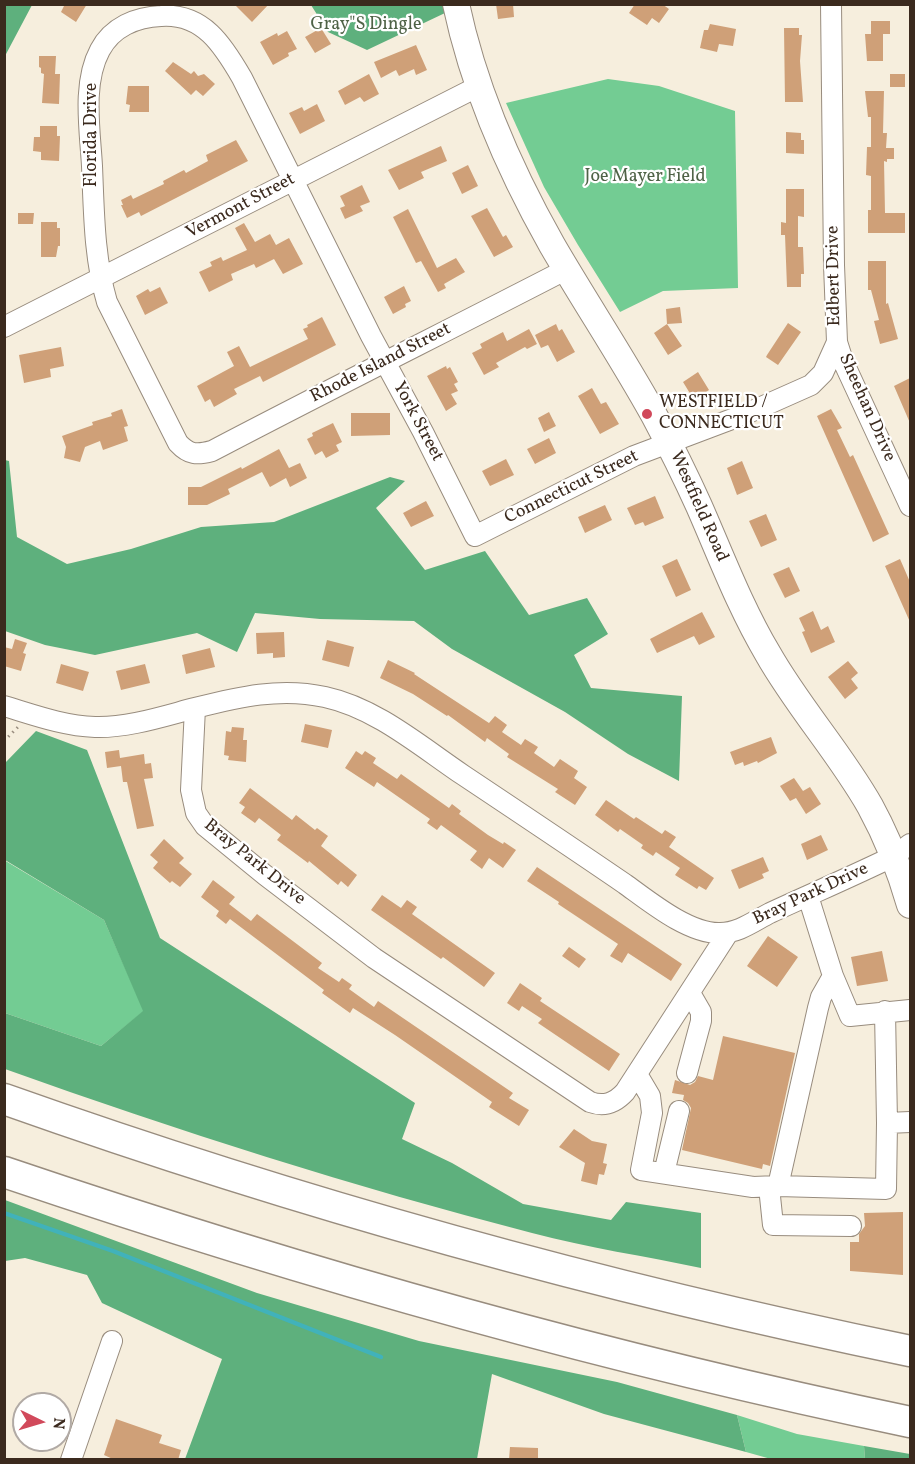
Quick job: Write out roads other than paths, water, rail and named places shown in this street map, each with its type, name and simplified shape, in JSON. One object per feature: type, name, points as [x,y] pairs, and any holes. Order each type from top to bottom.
[{"type":"highway","points":[[4,1099],[280,1190],[431,1234],[690,1302],[910,1351]]},
{"type":"highway","points":[[4,1172],[253,1254],[505,1326],[680,1371],[910,1422]]},
{"type":"main road","name":"Westfield Road","points":[[456,4],[478,87],[521,186],[567,269],[639,388],[669,444],[766,651],[789,689],[859,789],[882,829],[902,850],[910,905]]},
{"type":"street","name":"Edbert Drive","points":[[669,444],[811,386],[826,368],[837,342],[831,4]]},
{"type":"street","name":"Florida Drive","points":[[195,454],[187,452],[178,443],[107,302],[100,280],[95,234],[90,119],[92,72],[100,50],[123,26],[143,18],[165,15],[187,19],[210,32],[223,46],[242,78],[293,179]]},
{"type":"street","name":"Vermont Street","points":[[4,327],[478,87]]},
{"type":"street","name":"York Street","points":[[293,179],[475,536]]},
{"type":"street","name":"Rhode Island Street","points":[[195,454],[212,451],[567,269]]},
{"type":"street","name":"Sheehan Drive","points":[[837,342],[843,360],[910,506]]},
{"type":"street","name":"Connecticut Street","points":[[475,536],[634,456],[669,444]]},
{"type":"street","name":"Bray Park Drive","points":[[728,933],[625,1092],[616,1101],[603,1105],[590,1102],[374,958],[215,836],[198,817],[192,801],[195,708],[272,692],[311,694],[347,703],[409,738],[687,926],[702,932],[728,933],[742,928],[902,850]]},
{"type":"street","points":[[4,706],[57,721],[98,727],[146,720],[195,708]]},
{"type":"street","points":[[808,896],[833,976],[850,1016],[910,1010]]},
{"type":"street","points":[[833,976],[821,997],[773,1186],[773,1226],[851,1226]]},
{"type":"street","points":[[687,1073],[701,1021],[701,1012],[690,993]]},
{"type":"street","points":[[637,1074],[650,1096],[652,1113],[641,1170],[753,1187],[886,1189],[885,1011]]},
{"type":"street","points":[[664,1173],[679,1111]]},
{"type":"street","points":[[887,1124],[910,1122]]},
{"type":"street","points":[[71,1460],[112,1341]]},
{"type":"waterway","points":[[4,1213],[113,1251],[381,1357]]},
{"type":"place","name":"WESTFIELD / CONNECTICUT","points":[[647,414]]},
{"type":"park label","name":"Gray\"S Dingle","points":[[366,26]]},
{"type":"park label","name":"Joe Mayer Field","points":[[645,178]]}]
